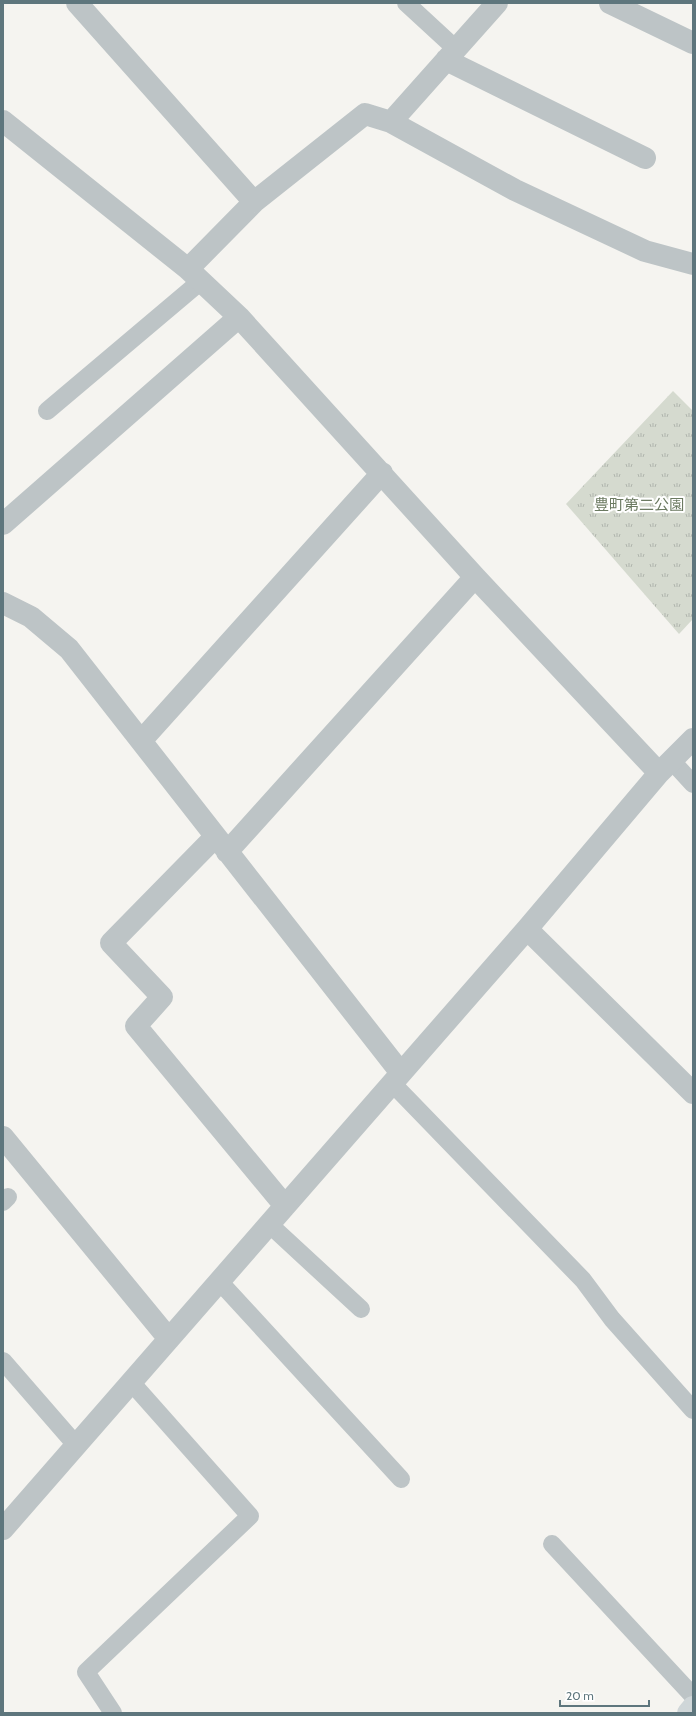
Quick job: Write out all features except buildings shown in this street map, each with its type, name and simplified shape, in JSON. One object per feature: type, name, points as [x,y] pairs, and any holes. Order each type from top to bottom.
[{"type":"street","points":[[77,3],[254,202]]},
{"type":"street","points":[[391,122],[497,3]]},
{"type":"street","points":[[610,3],[693,43]]},
{"type":"street","points":[[452,54],[645,158]]},
{"type":"street","points":[[194,275],[254,202],[365,114],[391,122],[515,190],[646,251],[693,264]]},
{"type":"street","points":[[3,120],[194,275],[239,317],[475,577],[665,766]]},
{"type":"street","points":[[3,524],[239,317]]},
{"type":"street","points":[[141,741],[382,473]]},
{"type":"street","points":[[284,1206],[136,1026],[162,997],[111,943],[221,844],[475,577]]},
{"type":"street","points":[[3,603],[31,617],[69,648],[221,844],[396,1078]]},
{"type":"street","points":[[3,1529],[526,929],[665,766],[693,739]]},
{"type":"street","points":[[526,929],[693,1093]]},
{"type":"street","points":[[3,1137],[169,1338]]},
{"type":"street","points":[[688,1713],[693,1707]]},
{"type":"lane","points":[[406,3],[452,54]]},
{"type":"lane","points":[[47,411],[194,275]]},
{"type":"lane","points":[[665,766],[693,784]]},
{"type":"lane","points":[[396,1078],[583,1280],[612,1319],[693,1410]]},
{"type":"lane","points":[[269,1224],[361,1309]]},
{"type":"lane","points":[[219,1281],[402,1479]]},
{"type":"lane","points":[[3,1361],[76,1446]]},
{"type":"lane","points":[[114,1713],[86,1672],[250,1516],[131,1382]]},
{"type":"lane","points":[[552,1544],[693,1696]]},
{"type":"green space","name":"豊町第二公園","points":[[673,391],[693,411],[693,619],[679,634],[566,504]]}]
